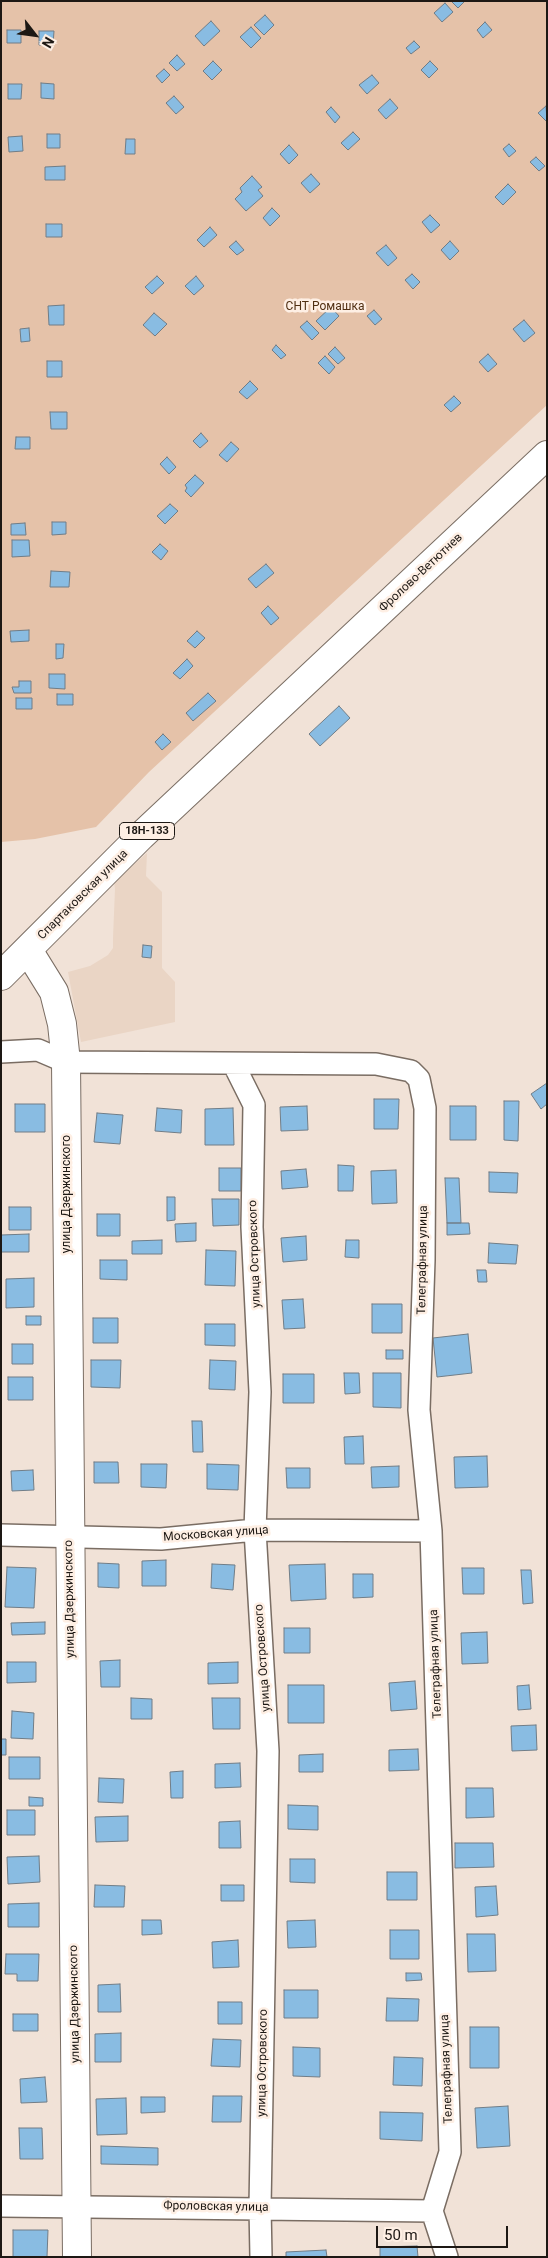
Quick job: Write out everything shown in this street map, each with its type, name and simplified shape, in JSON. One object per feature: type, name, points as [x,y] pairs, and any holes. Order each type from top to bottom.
[{"type":"street","name":"Фролово-Ветютнев","points":[[296,690],[547,455]]},
{"type":"street","name":"Спартаковская улица","points":[[1,976],[141,836],[296,690]]},
{"type":"street","name":"улица Дзержинского","points":[[28,950],[54,992],[62,1024],[66,1062],[77,2257]]},
{"type":"street","points":[[1,1052],[38,1050],[66,1062],[234,1065]]},
{"type":"street","name":"Телеграфная улица","points":[[234,1065],[376,1064],[411,1071],[419,1079],[425,1108],[424,1260],[419,1410],[432,1531],[450,2152],[432,2210]]},
{"type":"street","name":"улица Островского","points":[[234,1065],[254,1105],[252,1227],[260,1392],[255,1530],[268,1751],[260,2208],[261,2257]]},
{"type":"street","name":"Московская улица","points":[[1,1535],[161,1539],[255,1530],[432,1531]]},
{"type":"street","name":"Фроловская улица","points":[[1,2206],[432,2210]]},
{"type":"street","points":[[432,2210],[447,2257]]},
{"type":"shaded area","points":[[147,853],[146,876],[162,892],[162,968],[175,982],[175,1022],[81,1042],[68,972],[90,966],[108,955],[113,948],[114,882]]},
{"type":"green space","name":"СНТ Ромашка","points":[[1,1],[547,1],[547,405],[149,772],[96,827],[35,839],[1,842]]},
{"type":"building","points":[[451,1],[465,1],[458,8]]},
{"type":"building","points":[[445,3],[453,12],[442,22],[434,13]]},
{"type":"building","points":[[265,15],[274,25],[264,35],[254,25]]},
{"type":"building","points":[[211,21],[220,31],[204,46],[195,36]]},
{"type":"building","points":[[485,22],[492,30],[483,38],[477,30]]},
{"type":"building","points":[[251,27],[261,38],[251,48],[240,37]]},
{"type":"building","points":[[7,30],[21,30],[21,43],[7,43]]},
{"type":"building","points":[[39,31],[54,31],[53,45],[39,45]]},
{"type":"building","points":[[414,41],[420,47],[411,54],[406,48]]},
{"type":"building","points":[[177,55],[185,64],[177,71],[169,63]]},
{"type":"building","points":[[213,61],[222,70],[212,80],[203,71]]},
{"type":"building","points":[[430,61],[438,69],[429,78],[421,70]]},
{"type":"building","points":[[164,69],[170,75],[162,83],[156,76]]},
{"type":"building","points":[[372,75],[379,83],[367,94],[359,85]]},
{"type":"building","points":[[41,83],[54,84],[54,99],[41,98]]},
{"type":"building","points":[[8,84],[22,84],[21,99],[8,99]]},
{"type":"building","points":[[174,96],[184,107],[176,114],[166,103]]},
{"type":"building","points":[[390,99],[398,108],[386,119],[378,110]]},
{"type":"building","points":[[546,106],[547,120],[546,121],[538,113]]},
{"type":"building","points":[[331,107],[340,117],[335,123],[326,112]]},
{"type":"building","points":[[353,132],[360,139],[348,150],[341,143]]},
{"type":"building","points":[[47,134],[60,134],[60,148],[47,148]]},
{"type":"building","points":[[22,136],[23,151],[9,152],[8,137]]},
{"type":"building","points":[[126,139],[135,139],[135,154],[125,154]]},
{"type":"building","points":[[509,144],[516,151],[509,157],[503,149]]},
{"type":"building","points":[[289,145],[298,155],[289,164],[280,154]]},
{"type":"building","points":[[536,157],[545,166],[539,171],[530,162]]},
{"type":"building","points":[[65,166],[65,180],[45,180],[45,167]]},
{"type":"building","points":[[311,174],[320,184],[310,193],[301,183]]},
{"type":"building","points":[[252,176],[262,187],[258,190],[263,196],[246,211],[235,199],[242,192],[240,188]]},
{"type":"building","points":[[508,184],[516,192],[503,205],[495,197]]},
{"type":"building","points":[[272,208],[280,216],[270,226],[263,218]]},
{"type":"building","points":[[430,215],[440,225],[431,233],[422,222]]},
{"type":"building","points":[[46,224],[62,224],[62,237],[46,237]]},
{"type":"building","points":[[210,227],[217,235],[204,247],[197,240]]},
{"type":"building","points":[[236,241],[244,250],[237,255],[229,247]]},
{"type":"building","points":[[450,241],[459,251],[450,260],[441,250]]},
{"type":"building","points":[[386,245],[397,258],[388,266],[376,253]]},
{"type":"building","points":[[412,274],[420,282],[413,289],[405,280]]},
{"type":"building","points":[[157,276],[164,283],[152,294],[145,287]]},
{"type":"building","points":[[196,276],[204,286],[194,295],[185,286]]},
{"type":"building","points":[[64,305],[64,325],[49,325],[48,306]]},
{"type":"building","points":[[331,307],[339,316],[325,330],[316,321]]},
{"type":"building","points":[[374,310],[382,319],[375,325],[367,316]]},
{"type":"building","points":[[154,313],[167,324],[155,336],[143,325]]},
{"type":"building","points":[[524,320],[535,333],[524,342],[513,329]]},
{"type":"building","points":[[307,321],[319,333],[312,340],[300,327]]},
{"type":"building","points":[[29,328],[30,341],[21,342],[20,329]]},
{"type":"building","points":[[276,345],[286,355],[281,359],[272,350]]},
{"type":"building","points":[[335,347],[345,358],[338,364],[328,354]]},
{"type":"building","points":[[488,354],[497,364],[488,372],[479,362]]},
{"type":"building","points":[[325,356],[335,367],[329,374],[318,363]]},
{"type":"building","points":[[47,361],[62,361],[62,377],[47,377]]},
{"type":"building","points":[[250,381],[258,389],[247,399],[239,392]]},
{"type":"building","points":[[454,396],[461,403],[451,412],[444,405]]},
{"type":"building","points":[[50,412],[67,412],[67,429],[51,429]]},
{"type":"building","points":[[201,433],[208,441],[200,448],[193,441]]},
{"type":"building","points":[[16,437],[30,437],[30,449],[15,449]]},
{"type":"building","points":[[231,442],[239,449],[227,462],[219,455]]},
{"type":"building","points":[[167,457],[176,467],[169,474],[160,464]]},
{"type":"building","points":[[195,475],[204,483],[191,497],[185,491],[187,488],[185,485]]},
{"type":"building","points":[[170,504],[178,511],[165,524],[157,516]]},
{"type":"building","points":[[52,522],[66,522],[66,534],[52,535]]},
{"type":"building","points":[[25,523],[26,535],[11,535],[11,524]]},
{"type":"building","points":[[12,540],[29,540],[30,556],[12,557]]},
{"type":"building","points":[[160,544],[168,551],[161,560],[152,552]]},
{"type":"building","points":[[266,564],[274,573],[256,588],[248,579]]},
{"type":"building","points":[[51,571],[70,572],[69,587],[50,587]]},
{"type":"building","points":[[268,606],[279,618],[271,625],[261,613]]},
{"type":"building","points":[[29,630],[29,641],[11,642],[10,631]]},
{"type":"building","points":[[197,631],[205,638],[195,648],[187,641]]},
{"type":"building","points":[[56,644],[64,644],[63,658],[56,659]]},
{"type":"building","points":[[187,659],[193,666],[180,679],[173,673]]},
{"type":"building","points":[[49,674],[65,674],[65,689],[49,688]]},
{"type":"building","points":[[19,681],[31,681],[31,693],[14,693],[12,687],[19,687]]},
{"type":"building","points":[[208,693],[216,701],[193,721],[186,713]]},
{"type":"building","points":[[57,694],[73,694],[73,705],[57,705]]},
{"type":"building","points":[[16,698],[32,698],[32,709],[16,709]]},
{"type":"building","points":[[339,706],[350,718],[320,746],[309,734]]},
{"type":"building","points":[[163,734],[171,742],[162,750],[155,742]]},
{"type":"building","points":[[143,945],[152,946],[151,958],[142,957]]},
{"type":"building","points":[[547,1083],[547,1104],[541,1109],[531,1094]]},
{"type":"building","points":[[374,1099],[399,1099],[398,1129],[374,1129]]},
{"type":"building","points":[[504,1101],[519,1101],[518,1141],[504,1140]]},
{"type":"building","points":[[15,1104],[45,1104],[45,1132],[15,1132]]},
{"type":"building","points":[[307,1106],[308,1130],[281,1131],[280,1107]]},
{"type":"building","points":[[450,1106],[476,1106],[476,1140],[450,1140]]},
{"type":"building","points":[[157,1108],[182,1110],[181,1133],[155,1131]]},
{"type":"building","points":[[233,1108],[234,1145],[205,1145],[205,1109]]},
{"type":"building","points":[[97,1113],[123,1115],[120,1144],[94,1142]]},
{"type":"building","points":[[338,1165],[354,1166],[353,1191],[338,1191]]},
{"type":"building","points":[[219,1168],[241,1168],[241,1191],[219,1191]]},
{"type":"building","points":[[306,1169],[308,1187],[282,1189],[281,1171]]},
{"type":"building","points":[[396,1170],[397,1203],[372,1204],[371,1171]]},
{"type":"building","points":[[489,1172],[518,1173],[517,1193],[489,1192]]},
{"type":"building","points":[[445,1178],[459,1178],[461,1223],[447,1223]]},
{"type":"building","points":[[167,1197],[175,1197],[175,1220],[167,1221]]},
{"type":"building","points":[[212,1199],[239,1199],[239,1225],[213,1226]]},
{"type":"building","points":[[9,1207],[31,1207],[31,1230],[9,1230]]},
{"type":"building","points":[[97,1214],[120,1214],[120,1236],[97,1236]]},
{"type":"building","points":[[196,1223],[196,1241],[176,1242],[175,1224]]},
{"type":"building","points":[[447,1223],[469,1223],[470,1234],[447,1235]]},
{"type":"building","points":[[29,1234],[29,1252],[1,1252],[1,1235]]},
{"type":"building","points":[[306,1236],[307,1260],[283,1262],[281,1238]]},
{"type":"building","points":[[162,1240],[162,1254],[132,1254],[132,1241]]},
{"type":"building","points":[[346,1240],[359,1240],[359,1258],[345,1257]]},
{"type":"building","points":[[489,1243],[518,1245],[516,1264],[488,1263]]},
{"type":"building","points":[[206,1250],[236,1251],[235,1286],[205,1285]]},
{"type":"building","points":[[100,1260],[127,1260],[127,1280],[100,1279]]},
{"type":"building","points":[[477,1270],[486,1270],[487,1282],[478,1282]]},
{"type":"building","points":[[34,1278],[34,1307],[6,1308],[6,1279]]},
{"type":"building","points":[[303,1299],[305,1328],[284,1329],[282,1300]]},
{"type":"building","points":[[372,1304],[402,1304],[402,1333],[372,1333]]},
{"type":"building","points":[[26,1316],[41,1316],[41,1325],[26,1325]]},
{"type":"building","points":[[93,1318],[118,1318],[118,1343],[93,1343]]},
{"type":"building","points":[[205,1324],[235,1324],[235,1346],[205,1345]]},
{"type":"building","points":[[468,1334],[472,1373],[437,1377],[433,1338]]},
{"type":"building","points":[[12,1344],[33,1344],[33,1364],[12,1364]]},
{"type":"building","points":[[386,1350],[403,1350],[403,1359],[386,1359]]},
{"type":"building","points":[[91,1360],[121,1360],[120,1388],[91,1387]]},
{"type":"building","points":[[210,1360],[236,1361],[235,1390],[209,1389]]},
{"type":"building","points":[[344,1373],[359,1373],[360,1393],[345,1394]]},
{"type":"building","points":[[373,1373],[401,1373],[401,1408],[373,1407]]},
{"type":"building","points":[[283,1374],[314,1374],[314,1403],[283,1403]]},
{"type":"building","points":[[8,1377],[33,1377],[33,1400],[8,1400]]},
{"type":"building","points":[[192,1421],[202,1421],[203,1452],[193,1452]]},
{"type":"building","points":[[363,1436],[364,1464],[345,1464],[344,1437]]},
{"type":"building","points":[[487,1456],[488,1487],[455,1488],[454,1457]]},
{"type":"building","points":[[94,1462],[118,1462],[119,1483],[94,1483]]},
{"type":"building","points":[[141,1464],[167,1464],[166,1488],[141,1487]]},
{"type":"building","points":[[207,1464],[239,1465],[238,1490],[207,1489]]},
{"type":"building","points":[[399,1466],[399,1487],[372,1488],[371,1467]]},
{"type":"building","points":[[286,1468],[310,1468],[310,1488],[287,1488]]},
{"type":"building","points":[[33,1470],[34,1490],[12,1491],[11,1471]]},
{"type":"building","points":[[166,1560],[166,1586],[142,1586],[142,1561]]},
{"type":"building","points":[[98,1563],[119,1564],[119,1588],[98,1587]]},
{"type":"building","points":[[212,1564],[235,1565],[233,1590],[211,1588]]},
{"type":"building","points":[[325,1564],[326,1599],[291,1601],[289,1565]]},
{"type":"building","points":[[7,1567],[36,1568],[34,1608],[5,1607]]},
{"type":"building","points":[[462,1568],[484,1568],[484,1594],[463,1594]]},
{"type":"building","points":[[521,1570],[531,1570],[533,1603],[523,1604]]},
{"type":"building","points":[[353,1574],[373,1574],[373,1597],[353,1598]]},
{"type":"building","points":[[45,1622],[45,1634],[12,1635],[11,1623]]},
{"type":"building","points":[[284,1628],[310,1628],[310,1653],[284,1653]]},
{"type":"building","points":[[487,1632],[488,1663],[462,1664],[461,1633]]},
{"type":"building","points":[[120,1660],[120,1687],[101,1687],[100,1661]]},
{"type":"building","points":[[7,1662],[36,1662],[36,1682],[7,1683]]},
{"type":"building","points":[[238,1662],[238,1683],[208,1684],[208,1663]]},
{"type":"building","points":[[415,1681],[417,1709],[391,1711],[389,1683]]},
{"type":"building","points":[[288,1685],[324,1685],[324,1723],[288,1723]]},
{"type":"building","points":[[529,1685],[531,1709],[518,1710],[517,1686]]},
{"type":"building","points":[[131,1698],[152,1699],[152,1719],[131,1719]]},
{"type":"building","points":[[212,1698],[240,1698],[240,1729],[213,1729]]},
{"type":"building","points":[[12,1711],[34,1713],[33,1739],[11,1738]]},
{"type":"building","points":[[536,1725],[537,1750],[512,1751],[511,1726]]},
{"type":"building","points":[[1,1739],[6,1739],[6,1755],[1,1755]]},
{"type":"building","points":[[418,1749],[419,1770],[389,1771],[389,1750]]},
{"type":"building","points":[[323,1754],[323,1772],[299,1772],[299,1755]]},
{"type":"building","points":[[9,1757],[40,1757],[40,1779],[9,1779]]},
{"type":"building","points":[[240,1763],[241,1787],[215,1788],[215,1764]]},
{"type":"building","points":[[183,1771],[183,1798],[171,1798],[170,1772]]},
{"type":"building","points":[[99,1778],[124,1779],[123,1803],[98,1802]]},
{"type":"building","points":[[466,1788],[493,1788],[494,1817],[466,1818]]},
{"type":"building","points":[[29,1797],[43,1798],[43,1806],[29,1806]]},
{"type":"building","points":[[288,1805],[318,1806],[318,1830],[288,1829]]},
{"type":"building","points":[[7,1810],[35,1810],[35,1835],[7,1835]]},
{"type":"building","points":[[128,1816],[128,1841],[96,1842],[95,1817]]},
{"type":"building","points":[[240,1821],[241,1848],[219,1848],[219,1822]]},
{"type":"building","points":[[455,1843],[493,1843],[494,1867],[455,1868]]},
{"type":"building","points":[[39,1856],[40,1882],[8,1884],[7,1857]]},
{"type":"building","points":[[290,1859],[315,1859],[315,1883],[290,1882]]},
{"type":"building","points":[[387,1872],[417,1872],[417,1900],[387,1900]]},
{"type":"building","points":[[95,1885],[125,1886],[124,1907],[94,1907]]},
{"type":"building","points":[[221,1885],[244,1885],[244,1901],[221,1901]]},
{"type":"building","points":[[496,1886],[498,1915],[476,1917],[475,1887]]},
{"type":"building","points":[[39,1903],[39,1927],[8,1927],[8,1904]]},
{"type":"building","points":[[142,1920],[161,1920],[162,1934],[142,1935]]},
{"type":"building","points":[[315,1920],[316,1947],[288,1948],[287,1921]]},
{"type":"building","points":[[390,1930],[419,1930],[419,1959],[390,1959]]},
{"type":"building","points":[[467,1934],[495,1934],[496,1971],[468,1972]]},
{"type":"building","points":[[238,1940],[239,1967],[213,1968],[212,1942]]},
{"type":"building","points":[[6,1954],[39,1954],[38,1981],[17,1981],[17,1974],[5,1974]]},
{"type":"building","points":[[406,1973],[421,1973],[422,1980],[406,1981]]},
{"type":"building","points":[[120,1984],[121,2012],[98,2012],[98,1985]]},
{"type":"building","points":[[284,1990],[318,1990],[318,2018],[284,2018]]},
{"type":"building","points":[[387,1998],[419,1999],[418,2021],[386,2021]]},
{"type":"building","points":[[218,2002],[242,2002],[242,2024],[218,2024]]},
{"type":"building","points":[[13,2014],[38,2014],[38,2031],[13,2031]]},
{"type":"building","points":[[470,2027],[499,2027],[499,2068],[470,2068]]},
{"type":"building","points":[[121,2033],[121,2062],[95,2062],[95,2034]]},
{"type":"building","points":[[213,2039],[241,2040],[240,2067],[211,2066]]},
{"type":"building","points":[[293,2047],[320,2048],[320,2077],[293,2076]]},
{"type":"building","points":[[394,2057],[423,2058],[422,2086],[393,2085]]},
{"type":"building","points":[[45,2077],[47,2102],[21,2103],[20,2079]]},
{"type":"building","points":[[213,2096],[242,2096],[241,2122],[212,2122]]},
{"type":"building","points":[[141,2097],[165,2097],[165,2112],[141,2113]]},
{"type":"building","points":[[126,2098],[127,2134],[97,2135],[96,2099]]},
{"type":"building","points":[[508,2106],[510,2146],[477,2148],[475,2108]]},
{"type":"building","points":[[380,2112],[423,2113],[422,2141],[380,2139]]},
{"type":"building","points":[[19,2128],[42,2128],[43,2159],[20,2159]]},
{"type":"building","points":[[101,2146],[158,2148],[158,2165],[101,2164]]},
{"type":"building","points":[[13,2230],[48,2230],[47,2257],[13,2257]]},
{"type":"building","points":[[417,2246],[418,2257],[380,2257],[380,2247]]},
{"type":"building","points":[[326,2250],[327,2257],[286,2257],[286,2252]]}]
